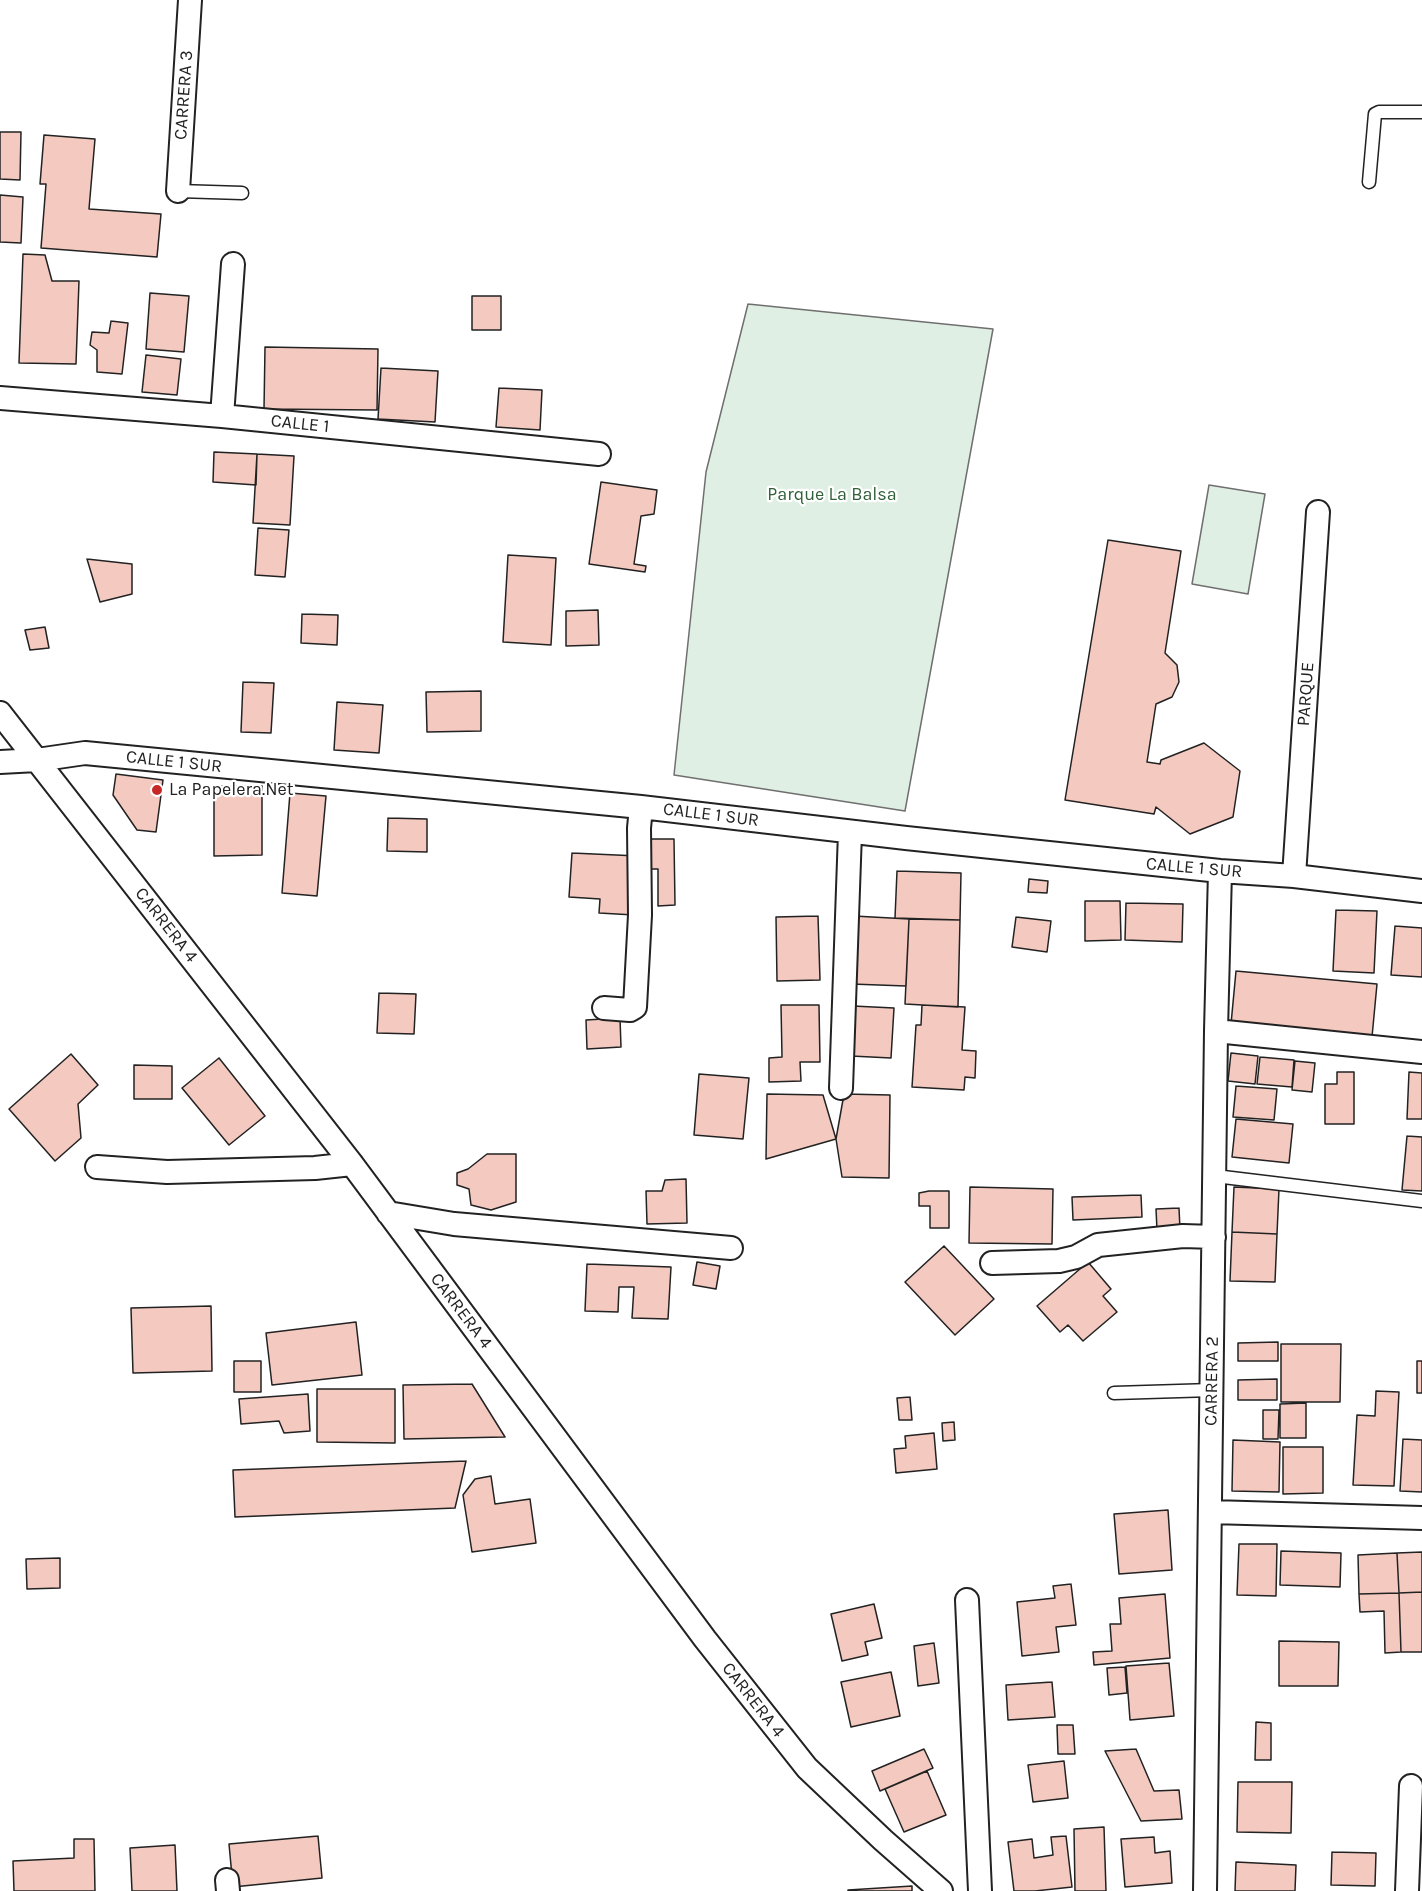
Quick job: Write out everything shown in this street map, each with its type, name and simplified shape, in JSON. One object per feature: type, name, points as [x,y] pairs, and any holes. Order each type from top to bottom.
[{"type":"street","name":"CARRERA 3","points":[[178,190],[190,0]]},
{"type":"street","points":[[222,416],[233,264]]},
{"type":"street","name":"CALLE 1","points":[[0,398],[222,416],[599,454]]},
{"type":"street","name":"PARQUE","points":[[1294,876],[1318,512]]},
{"type":"street","name":"CARRERA 4","points":[[0,713],[352,1164],[705,1640],[807,1768],[941,1891]]},
{"type":"street","name":"CALLE 1 SUR","points":[[0,762],[37,760],[85,753],[641,807],[1422,891]]},
{"type":"street","points":[[604,1008],[630,1010],[635,1007],[640,915],[639,828],[641,807]]},
{"type":"street","points":[[841,1088],[850,831]]},
{"type":"street","name":"CARRERA 2","points":[[1205,1891],[1220,871]]},
{"type":"street","points":[[1216,1031],[1422,1052]]},
{"type":"street","points":[[97,1167],[167,1172],[315,1168],[352,1164]]},
{"type":"street","points":[[388,1213],[454,1224],[731,1248]]},
{"type":"street","points":[[992,1263],[1059,1261],[1076,1257],[1098,1245],[1184,1236],[1214,1237]]},
{"type":"street","points":[[1211,1512],[1422,1518]]},
{"type":"street","points":[[967,1600],[980,1891]]},
{"type":"street","points":[[1407,1891],[1412,1786]]},
{"type":"lane","points":[[1369,182],[1375,114],[1378,112],[1422,112]]},
{"type":"lane","points":[[178,190],[242,193]]},
{"type":"lane","points":[[1215,1176],[1422,1201]]},
{"type":"lane","points":[[1114,1392],[1212,1390]]},
{"type":"green space","name":"Parque La Balsa","points":[[748,304],[993,329],[905,811],[674,775],[706,472]]},
{"type":"green space","points":[[1209,485],[1265,494],[1248,594],[1192,584]]},
{"type":"building","points":[[0,132],[21,132],[20,180],[0,179]]},
{"type":"building","points":[[44,135],[95,139],[89,209],[161,214],[157,257],[41,248],[46,184],[40,184]]},
{"type":"building","points":[[0,195],[23,197],[21,243],[0,242]]},
{"type":"building","points":[[23,254],[45,255],[52,281],[79,281],[76,364],[19,363]]},
{"type":"building","points":[[150,293],[189,296],[184,352],[146,349]]},
{"type":"building","points":[[472,296],[501,296],[501,330],[472,330]]},
{"type":"building","points":[[111,321],[128,323],[122,374],[97,372],[97,350],[90,345],[92,332],[109,333]]},
{"type":"building","points":[[265,347],[378,349],[377,410],[264,409]]},
{"type":"building","points":[[146,355],[181,359],[177,395],[142,392]]},
{"type":"building","points":[[381,368],[438,371],[435,422],[378,419]]},
{"type":"building","points":[[499,388],[542,390],[540,430],[496,427]]},
{"type":"building","points":[[214,452],[257,454],[256,485],[213,482]]},
{"type":"building","points":[[257,454],[294,456],[290,525],[253,523]]},
{"type":"building","points":[[601,482],[657,490],[654,514],[641,516],[634,564],[646,566],[645,572],[589,564]]},
{"type":"building","points":[[258,528],[289,530],[285,577],[255,575]]},
{"type":"building","points":[[1108,540],[1181,551],[1165,653],[1177,665],[1179,682],[1172,697],[1156,704],[1147,762],[1160,764],[1161,760],[1204,743],[1240,771],[1233,817],[1190,834],[1156,807],[1154,814],[1065,800]]},
{"type":"building","points":[[508,555],[556,558],[551,645],[503,642]]},
{"type":"building","points":[[87,559],[132,564],[132,594],[100,602]]},
{"type":"building","points":[[598,610],[599,645],[566,646],[566,611]]},
{"type":"building","points":[[302,614],[338,615],[337,645],[301,643]]},
{"type":"building","points":[[45,627],[49,648],[30,650],[25,630]]},
{"type":"building","points":[[243,682],[274,683],[271,733],[241,732]]},
{"type":"building","points":[[481,691],[481,731],[427,732],[426,692]]},
{"type":"building","points":[[337,702],[383,705],[379,753],[334,750]]},
{"type":"building","points":[[116,774],[163,780],[156,832],[137,830],[113,795]]},
{"type":"building","points":[[214,786],[262,786],[262,855],[214,856]]},
{"type":"building","points":[[290,793],[326,796],[317,896],[282,893]]},
{"type":"building","points":[[388,818],[427,819],[427,852],[387,851]]},
{"type":"building","points":[[641,839],[674,839],[675,905],[658,906],[658,869],[641,869]]},
{"type":"building","points":[[572,853],[638,856],[634,915],[599,913],[600,899],[569,897]]},
{"type":"building","points":[[897,871],[961,873],[960,920],[895,918]]},
{"type":"building","points":[[1029,879],[1048,881],[1047,893],[1028,892]]},
{"type":"building","points":[[1085,901],[1120,901],[1121,940],[1085,941]]},
{"type":"building","points":[[1126,903],[1183,904],[1182,942],[1125,940]]},
{"type":"building","points":[[1336,910],[1377,911],[1374,973],[1333,971]]},
{"type":"building","points":[[818,916],[820,980],[777,981],[776,917]]},
{"type":"building","points":[[854,916],[909,919],[906,986],[851,984]]},
{"type":"building","points":[[1016,917],[1051,921],[1047,952],[1012,947]]},
{"type":"building","points":[[909,919],[960,920],[958,1007],[905,1004]]},
{"type":"building","points":[[1395,926],[1422,928],[1422,977],[1391,975]]},
{"type":"building","points":[[1236,971],[1377,984],[1372,1037],[1231,1024]]},
{"type":"building","points":[[379,993],[416,994],[414,1034],[377,1033]]},
{"type":"building","points":[[781,1005],[819,1005],[820,1062],[800,1062],[801,1081],[769,1082],[769,1058],[782,1057]]},
{"type":"building","points":[[922,1005],[965,1007],[962,1050],[976,1051],[975,1078],[965,1077],[964,1090],[912,1087],[916,1025],[921,1025]]},
{"type":"building","points":[[853,1006],[894,1008],[891,1058],[851,1056]]},
{"type":"building","points":[[620,1018],[621,1047],[587,1049],[586,1020]]},
{"type":"building","points":[[1231,1053],[1258,1056],[1255,1084],[1228,1081]]},
{"type":"building","points":[[71,1054],[98,1085],[78,1104],[81,1138],[55,1161],[9,1109]]},
{"type":"building","points":[[1260,1057],[1294,1060],[1292,1087],[1257,1084]]},
{"type":"building","points":[[219,1058],[265,1116],[229,1145],[182,1088]]},
{"type":"building","points":[[1295,1061],[1315,1063],[1312,1092],[1292,1090]]},
{"type":"building","points":[[134,1065],[172,1066],[172,1099],[134,1099]]},
{"type":"building","points":[[1337,1072],[1354,1072],[1354,1124],[1325,1124],[1325,1084],[1337,1084]]},
{"type":"building","points":[[1409,1072],[1422,1073],[1422,1119],[1407,1119]]},
{"type":"building","points":[[699,1074],[749,1078],[743,1139],[694,1135]]},
{"type":"building","points":[[1236,1086],[1277,1089],[1274,1120],[1233,1117]]},
{"type":"building","points":[[767,1094],[823,1095],[836,1139],[766,1159]]},
{"type":"building","points":[[844,1094],[890,1095],[889,1178],[842,1177],[836,1139]]},
{"type":"building","points":[[1236,1119],[1293,1124],[1289,1163],[1232,1157]]},
{"type":"building","points":[[1407,1136],[1422,1137],[1422,1191],[1402,1190]]},
{"type":"building","points":[[487,1154],[516,1154],[516,1202],[491,1210],[471,1205],[469,1189],[457,1185],[457,1173],[468,1169]]},
{"type":"building","points":[[686,1179],[687,1223],[647,1224],[646,1191],[662,1191],[665,1180]]},
{"type":"building","points":[[970,1187],[1053,1189],[1052,1244],[969,1243]]},
{"type":"building","points":[[1234,1187],[1279,1189],[1277,1234],[1232,1232]]},
{"type":"building","points":[[949,1191],[949,1228],[930,1228],[930,1206],[919,1206],[919,1193]]},
{"type":"building","points":[[1141,1195],[1142,1217],[1073,1220],[1072,1197]]},
{"type":"building","points":[[1179,1208],[1180,1229],[1157,1230],[1156,1209]]},
{"type":"building","points":[[1232,1232],[1277,1234],[1275,1282],[1230,1281]]},
{"type":"building","points":[[944,1246],[994,1299],[955,1335],[905,1282]]},
{"type":"building","points":[[697,1262],[720,1266],[716,1289],[693,1285]]},
{"type":"building","points":[[1088,1262],[1111,1289],[1103,1296],[1117,1312],[1083,1341],[1068,1325],[1060,1332],[1037,1306]]},
{"type":"building","points":[[587,1264],[671,1267],[668,1319],[632,1318],[634,1287],[619,1287],[618,1312],[585,1311]]},
{"type":"building","points":[[211,1306],[212,1371],[133,1373],[131,1308]]},
{"type":"building","points":[[356,1322],[362,1375],[272,1385],[266,1333]]},
{"type":"building","points":[[1278,1342],[1278,1361],[1238,1361],[1238,1343]]},
{"type":"building","points":[[1281,1344],[1341,1344],[1340,1402],[1281,1402]]},
{"type":"building","points":[[234,1361],[261,1361],[261,1392],[234,1392]]},
{"type":"building","points":[[1417,1361],[1422,1361],[1422,1393],[1417,1393]]},
{"type":"building","points":[[1277,1379],[1277,1400],[1238,1400],[1238,1380]]},
{"type":"building","points":[[472,1384],[505,1437],[404,1439],[403,1385]]},
{"type":"building","points":[[317,1389],[395,1389],[395,1443],[317,1442]]},
{"type":"building","points":[[1376,1391],[1399,1392],[1394,1486],[1353,1485],[1357,1415],[1375,1416]]},
{"type":"building","points":[[308,1394],[310,1431],[284,1433],[279,1421],[241,1424],[239,1399]]},
{"type":"building","points":[[910,1397],[912,1420],[899,1420],[897,1398]]},
{"type":"building","points":[[1306,1403],[1306,1438],[1280,1438],[1280,1404]]},
{"type":"building","points":[[1263,1410],[1279,1410],[1278,1439],[1263,1439]]},
{"type":"building","points":[[954,1422],[955,1440],[943,1441],[942,1423]]},
{"type":"building","points":[[934,1433],[937,1469],[896,1473],[894,1449],[906,1448],[905,1436]]},
{"type":"building","points":[[1403,1439],[1422,1440],[1422,1492],[1400,1491]]},
{"type":"building","points":[[1233,1440],[1280,1442],[1279,1492],[1232,1491]]},
{"type":"building","points":[[1283,1447],[1323,1447],[1323,1493],[1283,1494]]},
{"type":"building","points":[[466,1461],[455,1508],[235,1517],[233,1470]]},
{"type":"building","points":[[491,1476],[495,1504],[530,1499],[536,1543],[472,1552],[463,1495],[475,1479]]},
{"type":"building","points":[[1168,1510],[1172,1570],[1119,1574],[1114,1514]]},
{"type":"building","points":[[1239,1544],[1277,1544],[1276,1596],[1237,1595]]},
{"type":"building","points":[[1281,1551],[1341,1553],[1340,1587],[1280,1585]]},
{"type":"building","points":[[1422,1552],[1422,1592],[1399,1593],[1397,1553]]},
{"type":"building","points":[[1397,1553],[1399,1593],[1359,1594],[1358,1555]]},
{"type":"building","points":[[60,1558],[60,1588],[27,1589],[26,1559]]},
{"type":"building","points":[[1071,1584],[1076,1625],[1056,1627],[1059,1652],[1022,1656],[1017,1602],[1055,1598],[1053,1586]]},
{"type":"building","points":[[1422,1592],[1422,1652],[1401,1652],[1399,1593]]},
{"type":"building","points":[[1399,1593],[1401,1652],[1385,1653],[1384,1611],[1360,1612],[1359,1594]]},
{"type":"building","points":[[1165,1594],[1170,1658],[1094,1665],[1093,1652],[1112,1651],[1110,1624],[1121,1624],[1119,1598]]},
{"type":"building","points":[[874,1604],[882,1638],[865,1642],[868,1655],[842,1661],[831,1614]]},
{"type":"building","points":[[1279,1641],[1339,1642],[1338,1686],[1279,1686]]},
{"type":"building","points":[[934,1643],[939,1683],[918,1686],[914,1646]]},
{"type":"building","points":[[1169,1663],[1174,1716],[1130,1720],[1126,1666]]},
{"type":"building","points":[[1125,1667],[1127,1693],[1109,1695],[1107,1668]]},
{"type":"building","points":[[891,1672],[900,1716],[851,1727],[841,1682]]},
{"type":"building","points":[[1052,1682],[1055,1717],[1008,1720],[1006,1685]]},
{"type":"building","points":[[1256,1722],[1271,1723],[1271,1760],[1255,1760]]},
{"type":"building","points":[[1057,1725],[1073,1725],[1075,1754],[1058,1754]]},
{"type":"building","points":[[924,1749],[933,1768],[880,1791],[872,1771]]},
{"type":"building","points":[[1136,1749],[1154,1791],[1179,1790],[1182,1819],[1141,1821],[1105,1751]]},
{"type":"building","points":[[1064,1761],[1068,1798],[1033,1802],[1028,1765]]},
{"type":"building","points":[[927,1771],[946,1815],[904,1832],[885,1789]]},
{"type":"building","points":[[1238,1782],[1292,1782],[1291,1833],[1237,1832]]},
{"type":"building","points":[[1104,1827],[1106,1891],[1075,1891],[1074,1829]]},
{"type":"building","points":[[318,1836],[322,1878],[233,1887],[229,1844]]},
{"type":"building","points":[[1066,1836],[1072,1887],[1014,1891],[1008,1842],[1032,1839],[1034,1858],[1053,1855],[1051,1837]]},
{"type":"building","points":[[1154,1837],[1155,1853],[1170,1851],[1172,1883],[1125,1887],[1121,1839]]},
{"type":"building","points":[[74,1839],[94,1839],[95,1891],[14,1891],[13,1861],[74,1858]]},
{"type":"building","points":[[175,1845],[177,1891],[132,1891],[130,1848]]},
{"type":"building","points":[[1332,1852],[1376,1853],[1375,1886],[1331,1885]]},
{"type":"building","points":[[1236,1862],[1296,1865],[1295,1891],[1235,1891]]},
{"type":"building","points":[[912,1886],[912,1891],[848,1891],[848,1890]]},
{"type":"place","name":"La Papelera.Net","points":[[157,790]]}]
